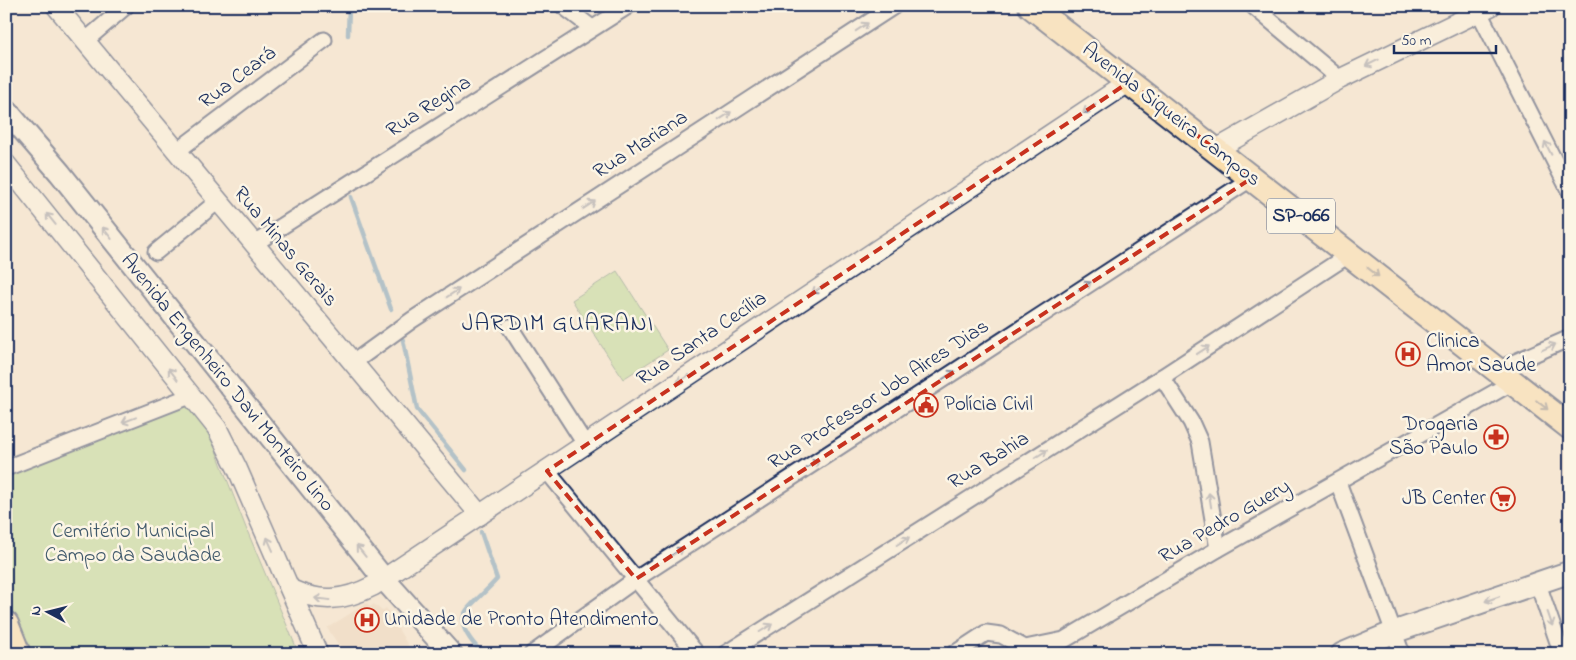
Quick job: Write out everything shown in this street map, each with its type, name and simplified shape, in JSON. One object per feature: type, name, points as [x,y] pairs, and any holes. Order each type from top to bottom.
[{"type":"main road","name":"Avenida Siqueira Campos","points":[[1040,8],[1215,150],[1570,427]]},
{"type":"main road","name":"Avenida Engenheiro Davi Monteiro Lino","points":[[6,110],[60,173],[383,578],[451,654]]},
{"type":"main road","points":[[1342,654],[1394,632],[1570,572]]},
{"type":"main road","points":[[6,624],[18,654]]},
{"type":"street","name":"Rua Minas Gerais","points":[[56,6],[480,515]]},
{"type":"street","points":[[85,40],[126,6]]},
{"type":"street","points":[[563,6],[592,28]]},
{"type":"street","name":"Rua Regina","points":[[254,244],[628,6]]},
{"type":"street","name":"Rua Mariana","points":[[354,362],[412,320],[894,6]]},
{"type":"street","points":[[1253,6],[1340,79]]},
{"type":"street","points":[[1215,150],[1340,79],[1482,8],[1570,192]]},
{"type":"street","name":"Rua Ceará","points":[[177,150],[324,40]]},
{"type":"street","name":"Rua Santa Cecília","points":[[290,589],[316,598],[342,599],[360,593],[547,471],[1130,82]]},
{"type":"street","points":[[6,164],[217,428],[318,654]]},
{"type":"street","name":"Rua Professor Job Aires Dias","points":[[532,654],[636,579],[1252,178]]},
{"type":"street","points":[[156,252],[218,201]]},
{"type":"street","name":"Rua Bahia","points":[[725,654],[1162,377],[1350,254]]},
{"type":"street","points":[[510,327],[585,444]]},
{"type":"street","name":"Rua Pedro Guery","points":[[955,654],[986,633],[1001,635],[1025,648],[1066,647],[1218,548],[1338,482],[1505,376],[1570,338]]},
{"type":"street","points":[[1162,377],[1191,422],[1200,442],[1218,548]]},
{"type":"street","points":[[6,468],[190,396]]},
{"type":"street","points":[[547,471],[697,654]]},
{"type":"street","points":[[1338,482],[1402,654]]},
{"type":"street","points":[[1538,584],[1562,654]]},
{"type":"highlighted area","points":[[1129,82],[1252,178],[636,579],[547,471]]},
{"type":"shaded area","name":"Unidade de Pronto Atendimento","points":[[367,603],[370,607],[374,604],[382,611],[386,608],[413,654],[345,654],[327,628]]},
{"type":"green space","points":[[617,271],[668,350],[623,379],[572,300]]},
{"type":"green space","name":"Cemitério Municipal Campo da Saudade","points":[[191,404],[209,433],[246,528],[299,654],[27,654],[6,602],[6,474]]},
{"type":"waterway","points":[[348,35],[349,6]]},
{"type":"waterway","points":[[351,197],[391,309]]},
{"type":"waterway","points":[[403,340],[417,409],[466,470]]},
{"type":"waterway","points":[[481,532],[497,579],[470,606],[463,621],[471,641],[483,654]]},
{"type":"place","name":"Clinica Amor Saúde","points":[[1408,354]]},
{"type":"place","name":"Polícia Civil","points":[[926,405]]},
{"type":"place","name":"Drogaria São Paulo","points":[[1496,437]]},
{"type":"place","name":"JB Center","points":[[1503,499]]},
{"type":"place","name":"Unidade de Pronto Atendimento","points":[[367,620]]},
{"type":"district","name":"JARDIM GUARANI","points":[[558,324]]}]
